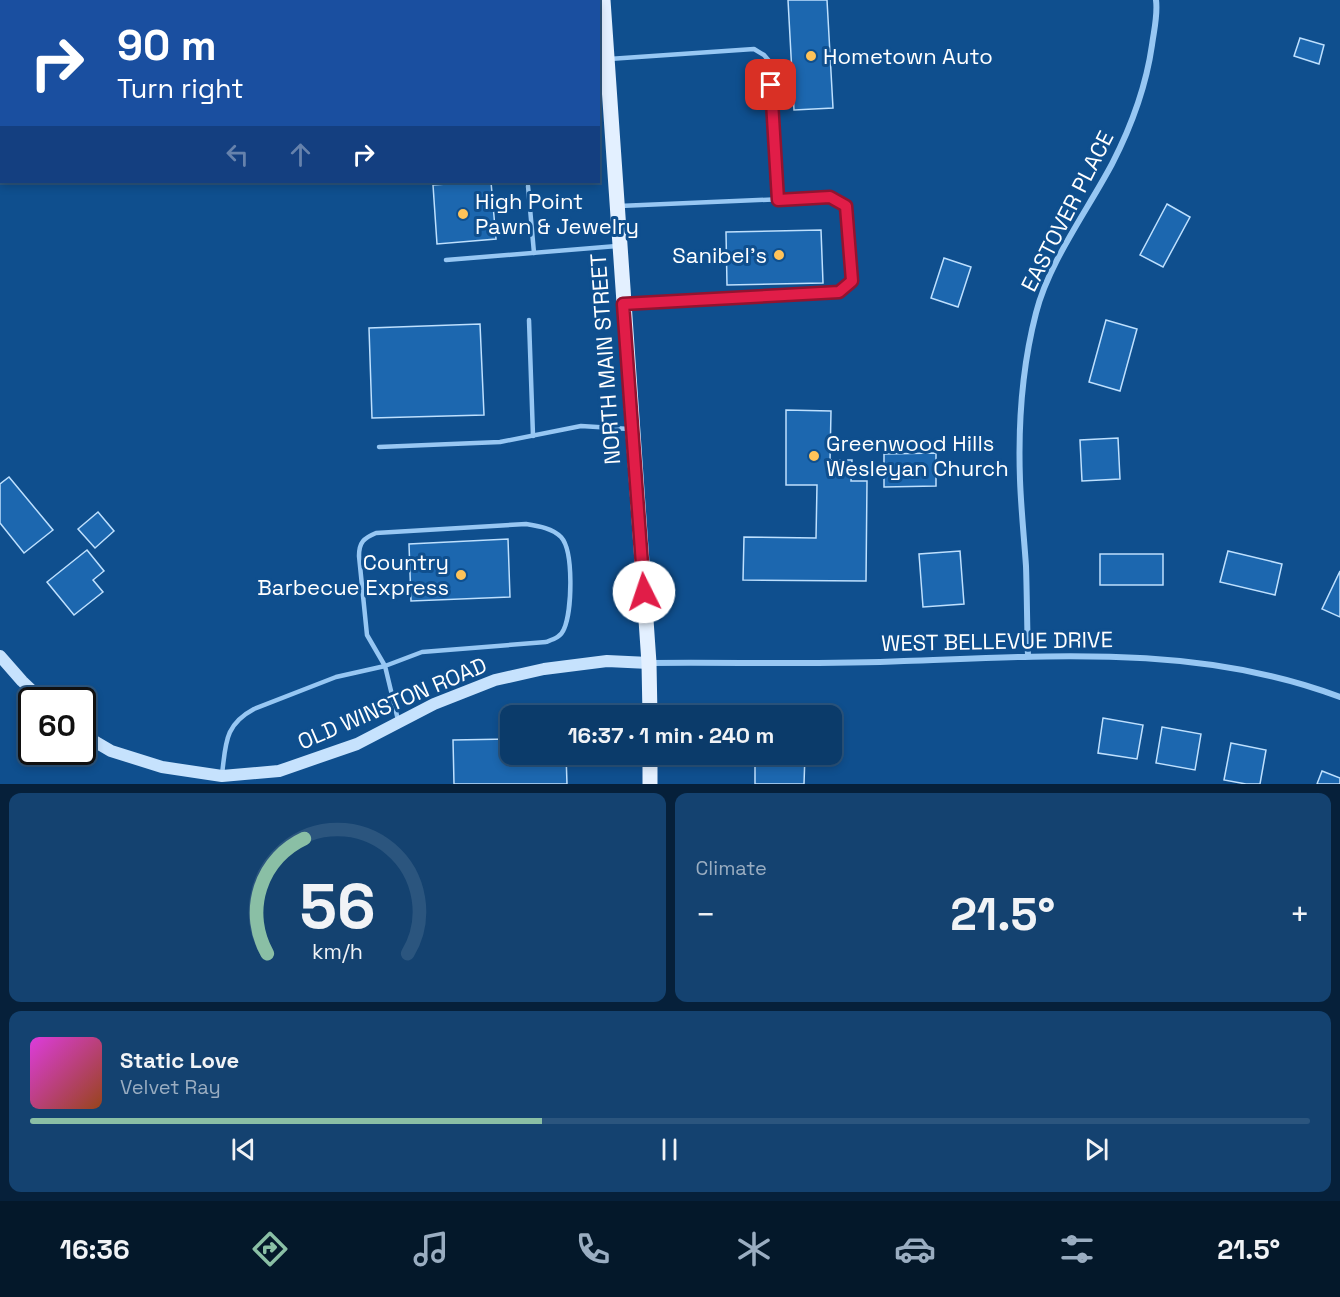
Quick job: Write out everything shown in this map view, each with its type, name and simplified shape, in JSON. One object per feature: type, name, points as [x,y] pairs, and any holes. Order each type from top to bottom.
[{"type":"main road","name":"NORTH MAIN STREET","points":[[603,0],[649,663],[650,705]]},
{"type":"main road","points":[[650,765],[650,784]]},
{"type":"street","name":"EASTOVER PLACE","points":[[1028,656],[1026,567],[1020,479],[1021,406],[1036,311],[1053,270],[1111,165],[1131,123],[1149,65],[1157,11],[1156,0]]},
{"type":"street","points":[[0,656],[28,687]]},
{"type":"street","name":"WEST BELLEVUE DRIVE","points":[[649,663],[901,662],[1028,656],[1127,656],[1191,661],[1250,670],[1317,688],[1340,697]]},
{"type":"street","name":"OLD WINSTON ROAD","points":[[96,742],[111,751],[162,767],[221,780],[279,771],[357,744],[434,704],[495,680],[544,669],[607,662],[649,663]]},
{"type":"lane","points":[[607,60],[754,49],[764,55],[770,62],[778,200]]},
{"type":"lane","points":[[528,186],[534,253]]},
{"type":"lane","points":[[617,206],[830,197],[846,206],[852,281],[839,292],[623,304]]},
{"type":"lane","points":[[446,260],[620,246]]},
{"type":"lane","points":[[529,320],[533,436]]},
{"type":"lane","points":[[379,447],[500,442],[581,426],[632,429]]},
{"type":"lane","points":[[221,780],[226,739],[231,727],[241,716],[254,709],[336,677],[385,666],[422,652],[546,642],[559,637],[564,629],[570,608],[567,545],[560,536],[542,526],[526,524],[376,533],[365,538],[359,546],[359,556],[367,634],[385,666],[399,722]]},
{"type":"building","points":[[788,0],[827,0],[833,108],[794,110]]},
{"type":"building","points":[[1300,38],[1324,45],[1319,64],[1294,56]]},
{"type":"building","points":[[491,183],[496,239],[437,244],[433,185]]},
{"type":"building","points":[[1167,204],[1190,217],[1163,267],[1140,255]]},
{"type":"building","points":[[821,230],[823,283],[727,285],[726,232]]},
{"type":"building","points":[[944,258],[971,267],[958,307],[931,298]]},
{"type":"building","points":[[1106,320],[1137,329],[1120,391],[1089,382]]},
{"type":"building","points":[[480,324],[484,415],[372,418],[369,328]]},
{"type":"building","points":[[786,410],[831,411],[830,460],[852,460],[851,481],[867,481],[866,581],[743,580],[744,537],[816,538],[817,485],[786,485]]},
{"type":"building","points":[[1118,438],[1120,479],[1082,481],[1080,440]]},
{"type":"building","points":[[936,453],[936,486],[884,487],[884,454]]},
{"type":"building","points":[[9,477],[53,530],[24,553],[0,523],[0,484]]},
{"type":"building","points":[[98,512],[114,531],[95,548],[78,529]]},
{"type":"building","points":[[508,539],[510,597],[411,601],[409,544]]},
{"type":"building","points":[[87,550],[104,571],[93,580],[103,592],[74,615],[47,582]]},
{"type":"building","points":[[960,551],[964,604],[923,607],[919,554]]},
{"type":"building","points":[[1228,551],[1282,564],[1275,595],[1220,582]]},
{"type":"building","points":[[1100,554],[1163,554],[1163,585],[1100,585]]},
{"type":"building","points":[[1340,571],[1340,617],[1322,609]]},
{"type":"building","points":[[1103,718],[1143,725],[1137,759],[1098,753]]},
{"type":"building","points":[[1162,727],[1201,734],[1195,770],[1156,763]]},
{"type":"building","points":[[500,739],[500,765],[566,765],[567,784],[454,784],[453,740]]},
{"type":"building","points":[[1231,743],[1266,750],[1260,784],[1224,780]]},
{"type":"building","points":[[755,765],[805,765],[804,784],[755,784]]},
{"type":"building","points":[[1322,771],[1340,778],[1340,784],[1317,784]]},
{"type":"place","name":"Hometown Auto","points":[[811,56]]},
{"type":"place","name":"High Point Pawn & Jewelry","points":[[463,214]]},
{"type":"place","name":"Sanibel's","points":[[779,255]]},
{"type":"place","name":"Greenwood Hills Wesleyan Church","points":[[814,456]]},
{"type":"place","name":"Country Barbecue Express","points":[[461,575]]},
{"type":"route","points":[[644,592],[623,304],[839,292],[852,281],[846,206],[830,197],[778,200],[771,85]]}]
